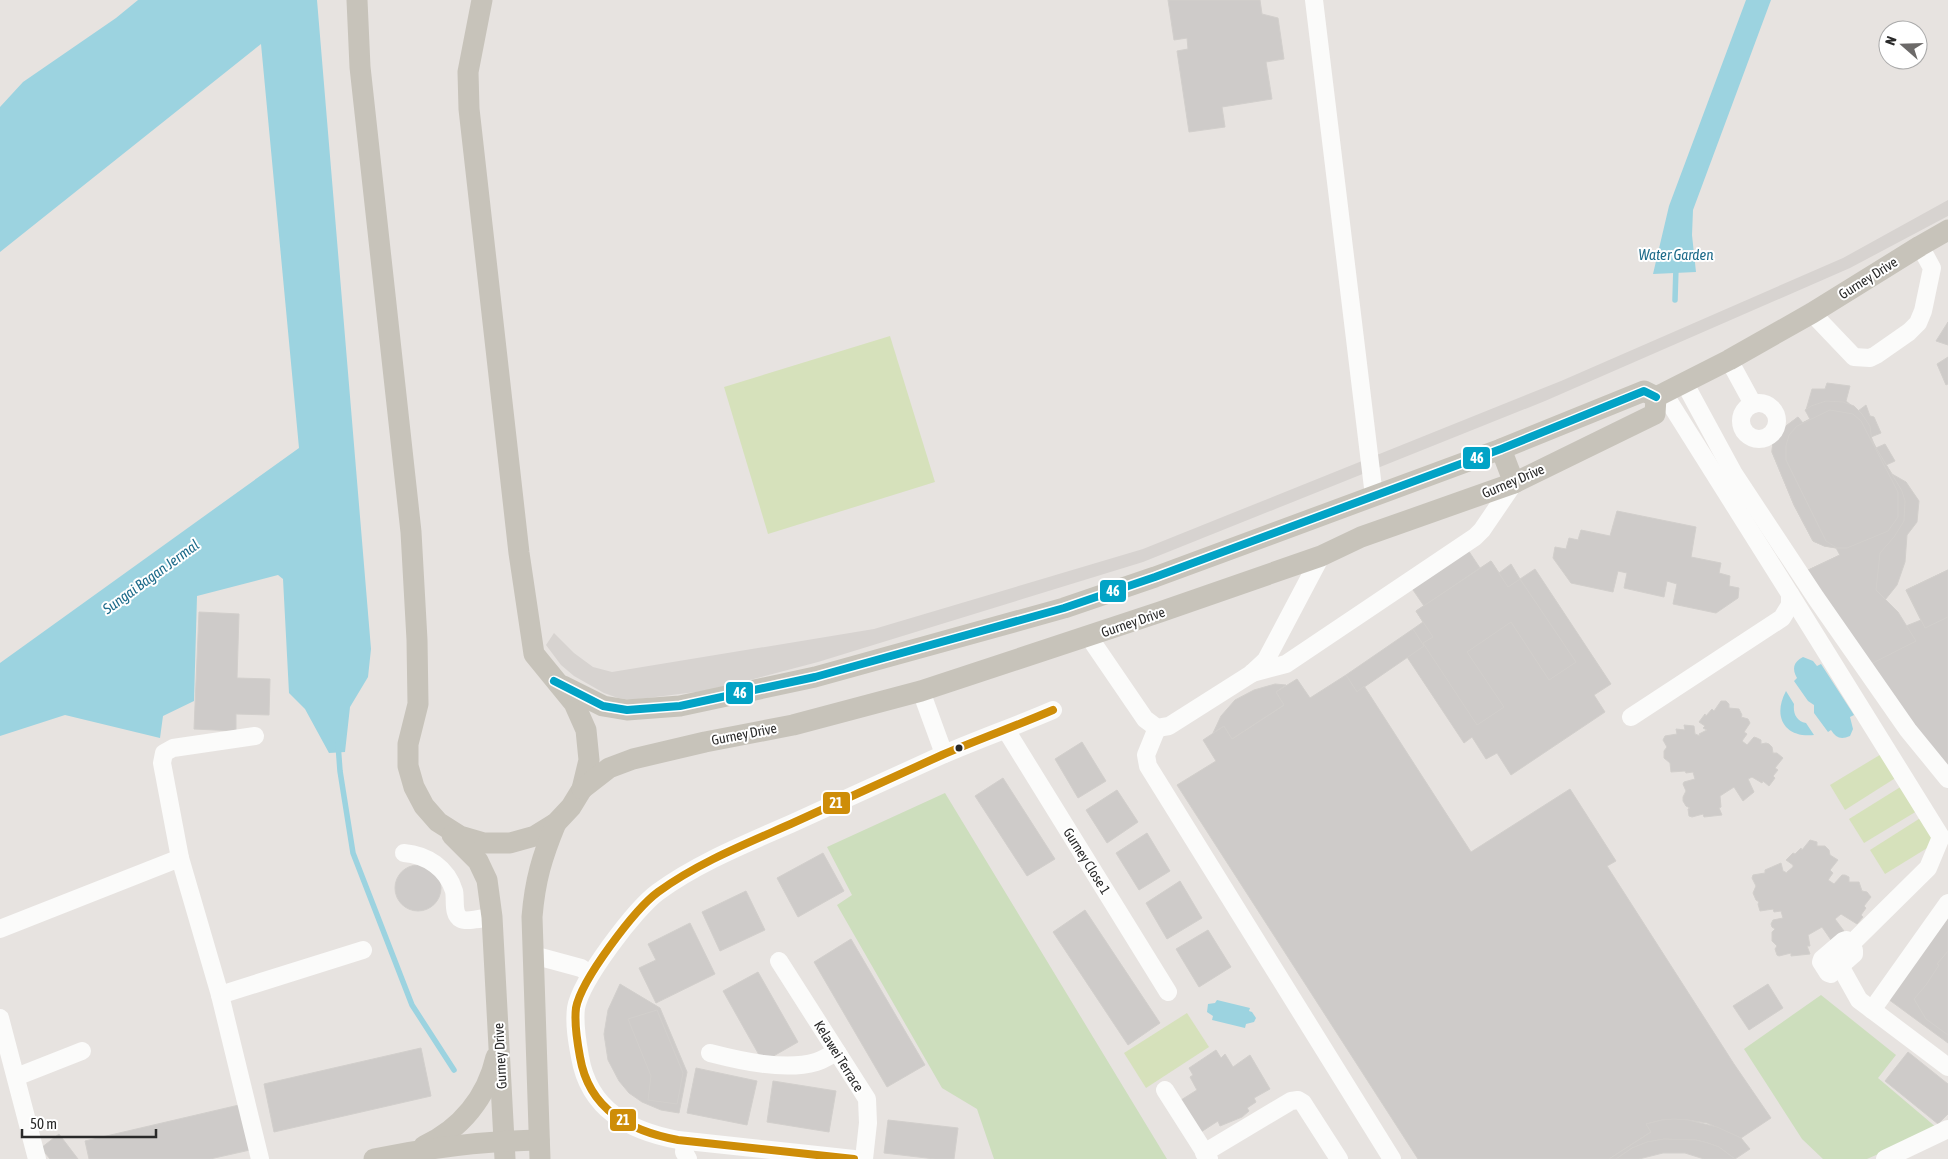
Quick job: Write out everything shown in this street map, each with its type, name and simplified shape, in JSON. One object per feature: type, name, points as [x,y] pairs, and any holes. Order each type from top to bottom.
[{"type":"main road","points":[[357,0],[360,67],[411,532],[417,640],[418,704],[408,744],[408,766],[414,787],[424,806],[438,822],[460,836],[484,843],[510,843],[535,836],[556,823],[571,807],[582,789],[589,760],[586,730],[574,703],[554,681],[534,654],[519,553],[469,109],[468,72],[482,0]]},
{"type":"main road","points":[[360,67],[362,0]]},
{"type":"main road","points":[[466,0],[476,33]]},
{"type":"main road","name":"Gurney Drive","points":[[554,681],[603,706],[627,710],[680,706],[815,677],[1064,608],[1155,577],[1501,449],[1644,391],[1660,395],[1729,360],[1812,313],[1920,246],[1947,233]]},
{"type":"main road","name":"Gurney Drive","points":[[582,789],[609,768],[633,759],[705,742],[793,725],[921,691],[1089,637],[1321,556],[1361,537],[1514,483],[1655,414],[1660,395]]},
{"type":"main road","points":[[1501,449],[1514,483]]},
{"type":"main road","name":"Gurney Drive","points":[[438,822],[478,861],[487,880],[492,917],[505,1150]]},
{"type":"main road","points":[[374,1159],[412,1152],[540,1149],[532,917],[535,884],[556,823]]},
{"type":"main road","points":[[412,1152],[439,1139],[462,1121],[476,1103],[493,1071],[499,1042]]},
{"type":"street","points":[[1314,0],[1374,496]]},
{"type":"street","points":[[1812,313],[1854,356],[1870,358],[1876,355],[1909,332],[1918,323],[1932,268],[1920,246]]},
{"type":"street","points":[[1729,360],[1753,404]]},
{"type":"street","points":[[1684,382],[1734,474],[1810,590],[1908,730],[1948,779]]},
{"type":"street","points":[[1660,395],[1790,594],[1941,838],[1928,868],[1850,945],[1846,940],[1843,941],[1821,962],[1828,973],[1832,974],[1840,966],[1855,995],[1948,1067]]},
{"type":"street","points":[[1251,674],[1286,664],[1475,536],[1482,530],[1514,483]]},
{"type":"street","points":[[1089,637],[1145,718],[1157,728],[1163,728],[1175,723],[1251,674],[1266,660],[1321,556]]},
{"type":"street","points":[[1630,717],[1782,618],[1790,605],[1790,594]]},
{"type":"street","points":[[921,691],[944,754]]},
{"type":"street","points":[[854,1159],[685,1141],[655,1136],[635,1128],[616,1117],[597,1099],[585,1080],[576,1034],[576,1007],[590,974],[629,923],[656,893],[709,861],[944,754],[1053,710]]},
{"type":"street","points":[[1157,728],[1146,755],[1148,766],[1392,1159]]},
{"type":"street","name":"Gurney Close 1","points":[[1006,730],[1168,992]]},
{"type":"street","points":[[255,736],[173,748],[164,753],[162,763],[180,858],[220,995],[260,1159]]},
{"type":"street","points":[[404,853],[425,857],[435,863],[444,873],[454,890],[456,913],[459,919],[465,921],[492,917]]},
{"type":"street","points":[[0,929],[180,858]]},
{"type":"street","points":[[1872,1010],[1948,903]]},
{"type":"street","points":[[220,995],[363,950]]},
{"type":"street","points":[[533,955],[581,968],[590,974]]},
{"type":"street","name":"Kelawei Terrace","points":[[779,961],[867,1099],[868,1123],[864,1159]]},
{"type":"street","points":[[0,1018],[37,1159]]},
{"type":"street","points":[[16,1077],[82,1051]]},
{"type":"street","points":[[710,1053],[741,1061],[790,1066],[816,1062],[837,1052]]},
{"type":"street","points":[[1165,1090],[1206,1156],[1291,1101],[1298,1100],[1303,1104],[1339,1159]]},
{"type":"street","points":[[1885,1159],[1947,1130]]},
{"type":"street","points":[[685,1141],[684,1152],[688,1159]]},
{"type":"green space","points":[[890,336],[935,482],[768,534],[724,387]]},
{"type":"green space","points":[[1883,753],[1897,777],[1845,810],[1830,785]]},
{"type":"green space","points":[[1902,786],[1917,811],[1864,843],[1849,819]]},
{"type":"green space","points":[[945,793],[1167,1159],[994,1159],[977,1109],[942,1088],[837,905],[852,895],[827,847]]},
{"type":"green space","points":[[1922,817],[1937,842],[1885,874],[1870,850]]},
{"type":"green space","points":[[1821,995],[1896,1055],[1878,1078],[1937,1128],[1867,1159],[1823,1159],[1802,1139],[1744,1049]]},
{"type":"green space","points":[[1187,1013],[1209,1047],[1146,1088],[1124,1053]]},
{"type":"shaded area","points":[[1948,200],[1948,216],[1850,268],[1545,401],[1143,562],[818,662],[712,690],[631,700],[618,698],[604,693],[574,676],[561,665],[546,645],[554,633],[574,653],[593,667],[612,672],[874,629],[1143,549],[1561,381],[1843,258]]},
{"type":"water","name":"Sungai Bagan Jermal","points":[[138,0],[317,0],[371,649],[368,677],[350,707],[345,752],[329,753],[305,709],[289,693],[283,579],[278,575],[197,596],[194,701],[163,716],[160,738],[65,715],[0,736],[0,663],[299,448],[261,44],[0,252],[0,107],[23,82],[116,18]]},
{"type":"water","name":"Water Garden","points":[[1746,0],[1771,0],[1693,210],[1692,235],[1696,272],[1653,274],[1669,206]]},
{"type":"water","points":[[1803,657],[1813,661],[1817,666],[1821,664],[1854,715],[1850,717],[1853,729],[1850,736],[1841,738],[1831,730],[1828,732],[1814,713],[1814,705],[1808,701],[1794,681],[1797,678],[1794,666]]},
{"type":"water","points":[[1786,691],[1794,704],[1796,716],[1806,723],[1814,735],[1795,733],[1784,724],[1780,709]]},
{"type":"water","points":[[1217,1000],[1250,1008],[1249,1011],[1256,1018],[1254,1022],[1246,1024],[1245,1028],[1212,1020],[1213,1016],[1207,1012],[1208,1004],[1215,1003]]},
{"type":"building","points":[[1168,0],[1260,0],[1262,14],[1278,18],[1284,59],[1266,62],[1272,99],[1222,107],[1225,127],[1189,132],[1177,51],[1188,49],[1187,38],[1174,40]]},
{"type":"building","points":[[1948,322],[1948,345],[1936,341]]},
{"type":"building","points":[[1948,357],[1948,384],[1946,385],[1937,364]]},
{"type":"building","points":[[1827,383],[1850,386],[1846,401],[1858,411],[1866,405],[1870,416],[1874,417],[1881,433],[1871,437],[1876,448],[1885,444],[1895,461],[1886,465],[1892,474],[1906,482],[1919,501],[1917,522],[1907,535],[1905,562],[1897,585],[1885,600],[1906,626],[1921,620],[1906,590],[1948,570],[1948,773],[1804,572],[1840,555],[1837,548],[1813,541],[1794,505],[1772,452],[1773,441],[1778,432],[1798,417],[1802,423],[1810,419],[1806,410],[1812,389],[1825,389]]},
{"type":"building","points":[[1826,401],[1843,402],[1854,406],[1862,414],[1870,426],[1872,441],[1902,491],[1905,501],[1904,521],[1894,537],[1880,553],[1876,590],[1898,612],[1916,641],[1867,666],[1804,572],[1840,555],[1836,548],[1824,546],[1813,541],[1794,505],[1772,452],[1773,441],[1778,432],[1798,417],[1803,423],[1810,419],[1805,410]]},
{"type":"building","points":[[1830,410],[1853,414],[1861,421],[1898,492],[1898,517],[1888,531],[1847,548],[1837,548],[1826,541],[1786,460],[1786,446],[1789,435],[1797,426]]},
{"type":"building","points":[[1617,511],[1696,527],[1691,557],[1721,563],[1719,573],[1730,576],[1729,586],[1739,588],[1738,598],[1716,613],[1673,604],[1677,584],[1667,581],[1664,597],[1624,588],[1627,573],[1618,571],[1613,592],[1571,583],[1553,558],[1555,547],[1566,549],[1569,538],[1578,540],[1581,530],[1610,536]]},
{"type":"building","points":[[1468,550],[1480,568],[1424,606],[1411,587]]},
{"type":"building","points":[[1491,561],[1499,573],[1511,564],[1520,579],[1535,569],[1611,684],[1594,695],[1605,712],[1511,775],[1497,753],[1486,759],[1472,737],[1464,743],[1407,657],[1424,646],[1413,629],[1423,622],[1416,611]]},
{"type":"building","points":[[1491,561],[1508,587],[1520,579],[1576,662],[1549,680],[1511,622],[1467,652],[1504,707],[1477,725],[1423,643],[1433,637],[1416,611]]},
{"type":"building","points":[[1948,570],[1948,617],[1925,628],[1906,590]]},
{"type":"building","points":[[199,612],[239,614],[237,678],[270,679],[269,715],[236,714],[236,731],[194,729]]},
{"type":"building","points":[[1413,629],[1424,646],[1357,692],[1346,675]]},
{"type":"building","points":[[1346,675],[1357,692],[1364,686],[1471,852],[1570,789],[1616,861],[1607,866],[1734,1064],[1771,1118],[1741,1138],[1707,1123],[1688,1120],[1662,1120],[1646,1124],[1651,1132],[1609,1159],[1418,1159],[1177,785],[1216,761],[1203,740],[1224,726],[1232,739],[1284,705],[1276,692],[1297,679],[1310,698]]},
{"type":"building","points":[[1275,684],[1286,685],[1276,692],[1284,705],[1232,739],[1224,726],[1213,733],[1221,716],[1235,700],[1254,690]]},
{"type":"building","points":[[1721,701],[1726,701],[1729,704],[1729,708],[1739,709],[1741,717],[1748,719],[1750,723],[1744,732],[1747,734],[1742,741],[1747,745],[1754,737],[1757,738],[1761,740],[1761,744],[1769,744],[1772,747],[1773,753],[1777,753],[1783,758],[1775,768],[1778,770],[1769,786],[1763,781],[1762,783],[1752,777],[1748,779],[1754,792],[1743,801],[1734,787],[1720,796],[1721,807],[1719,808],[1722,815],[1704,817],[1703,814],[1692,817],[1689,816],[1688,809],[1690,808],[1683,801],[1686,791],[1683,784],[1695,779],[1693,772],[1671,772],[1670,763],[1664,758],[1664,751],[1667,747],[1663,740],[1665,736],[1677,734],[1676,729],[1685,730],[1684,725],[1694,726],[1695,734],[1700,736],[1699,734],[1707,730],[1699,722],[1705,714],[1706,716],[1712,709],[1714,711]]},
{"type":"building","points":[[1082,742],[1106,781],[1078,798],[1055,759]]},
{"type":"building","points":[[1003,778],[1055,859],[1027,876],[975,796]]},
{"type":"building","points":[[1117,790],[1138,822],[1107,843],[1086,810]]},
{"type":"building","points":[[1147,833],[1170,871],[1139,890],[1116,853]]},
{"type":"building","points":[[1810,840],[1817,842],[1817,846],[1825,846],[1829,850],[1830,855],[1838,860],[1830,870],[1833,873],[1828,880],[1834,884],[1842,875],[1845,875],[1849,877],[1849,882],[1859,882],[1862,891],[1867,892],[1871,897],[1864,906],[1866,908],[1861,915],[1863,917],[1857,924],[1841,914],[1835,919],[1844,931],[1831,940],[1822,927],[1808,935],[1810,946],[1807,946],[1810,954],[1791,956],[1791,953],[1779,956],[1775,949],[1777,946],[1772,941],[1772,932],[1775,929],[1771,924],[1773,920],[1783,918],[1781,911],[1774,912],[1773,909],[1760,911],[1759,902],[1753,893],[1756,886],[1752,878],[1753,875],[1765,873],[1765,870],[1781,863],[1783,871],[1787,873],[1793,865],[1786,860],[1801,848],[1802,850]]},
{"type":"building","points":[[823,853],[844,891],[798,917],[777,878]]},
{"type":"building","points":[[418,865],[431,869],[437,875],[441,888],[437,901],[431,907],[418,911],[405,907],[399,901],[395,888],[399,875],[405,869]]},
{"type":"building","points":[[1180,881],[1202,918],[1167,939],[1146,903]]},
{"type":"building","points":[[746,891],[765,930],[720,951],[702,912]]},
{"type":"building","points":[[1085,910],[1160,1023],[1128,1045],[1053,932]]},
{"type":"building","points":[[1948,918],[1948,1043],[1888,999]]},
{"type":"building","points":[[690,923],[715,974],[656,1003],[639,968],[656,960],[648,944]]},
{"type":"building","points":[[1208,930],[1231,967],[1199,987],[1176,949]]},
{"type":"building","points":[[851,939],[925,1065],[887,1087],[814,962]]},
{"type":"building","points":[[1948,951],[1948,1035],[1926,1019],[1914,999],[1926,985],[1939,965],[1937,964]]},
{"type":"building","points":[[758,972],[798,1042],[763,1062],[723,991]]},
{"type":"building","points":[[620,984],[660,1008],[687,1072],[679,1113],[661,1110],[642,1102],[629,1093],[619,1081],[608,1060],[604,1034],[608,1010]]},
{"type":"building","points":[[1768,984],[1783,1008],[1749,1030],[1733,1006]]},
{"type":"building","points":[[657,1010],[683,1073],[677,1104],[648,1100],[651,1076],[628,1019]]},
{"type":"building","points":[[421,1048],[431,1096],[274,1132],[264,1084]]},
{"type":"building","points":[[1216,1050],[1221,1058],[1225,1054],[1233,1067],[1250,1055],[1270,1089],[1254,1098],[1256,1102],[1247,1108],[1249,1111],[1242,1117],[1220,1126],[1218,1121],[1201,1132],[1181,1100],[1197,1090],[1190,1077],[1193,1075],[1189,1068]]},
{"type":"building","points":[[1908,1052],[1948,1084],[1948,1114],[1938,1124],[1885,1081]]},
{"type":"building","points":[[696,1068],[757,1081],[747,1125],[687,1113]]},
{"type":"building","points":[[773,1081],[836,1091],[829,1132],[767,1122]]},
{"type":"building","points":[[239,1105],[250,1150],[210,1159],[89,1159],[85,1141]]},
{"type":"building","points":[[1674,1119],[1688,1120],[1717,1127],[1741,1138],[1750,1149],[1735,1159],[1719,1147],[1708,1143],[1696,1140],[1664,1139],[1647,1142],[1632,1148],[1616,1159],[1609,1159],[1651,1132],[1646,1124]]},
{"type":"building","points":[[888,1120],[958,1128],[954,1159],[935,1159],[884,1153]]},
{"type":"building","points":[[59,1134],[78,1159],[50,1159],[41,1148]]},
{"type":"building","points":[[1664,1139],[1696,1140],[1708,1143],[1719,1147],[1735,1159],[1704,1159],[1685,1153],[1663,1153],[1639,1159],[1616,1159],[1632,1148],[1647,1142]]},
{"type":"waterway","points":[[1675,300],[1676,267]]},
{"type":"waterway","points":[[338,744],[340,771],[353,853],[412,1005],[454,1070]]},
{"type":"transit line","name":"46","points":[[554,681],[603,706],[627,710],[680,706],[815,677],[1064,608],[1155,577],[1501,449],[1644,391],[1656,397]]},
{"type":"transit line","name":"21","points":[[854,1159],[678,1140],[644,1131],[628,1124],[602,1104],[592,1091],[585,1075],[577,1039],[575,1014],[580,996],[598,963],[636,913],[658,892],[690,871],[924,763],[1053,710]]}]
